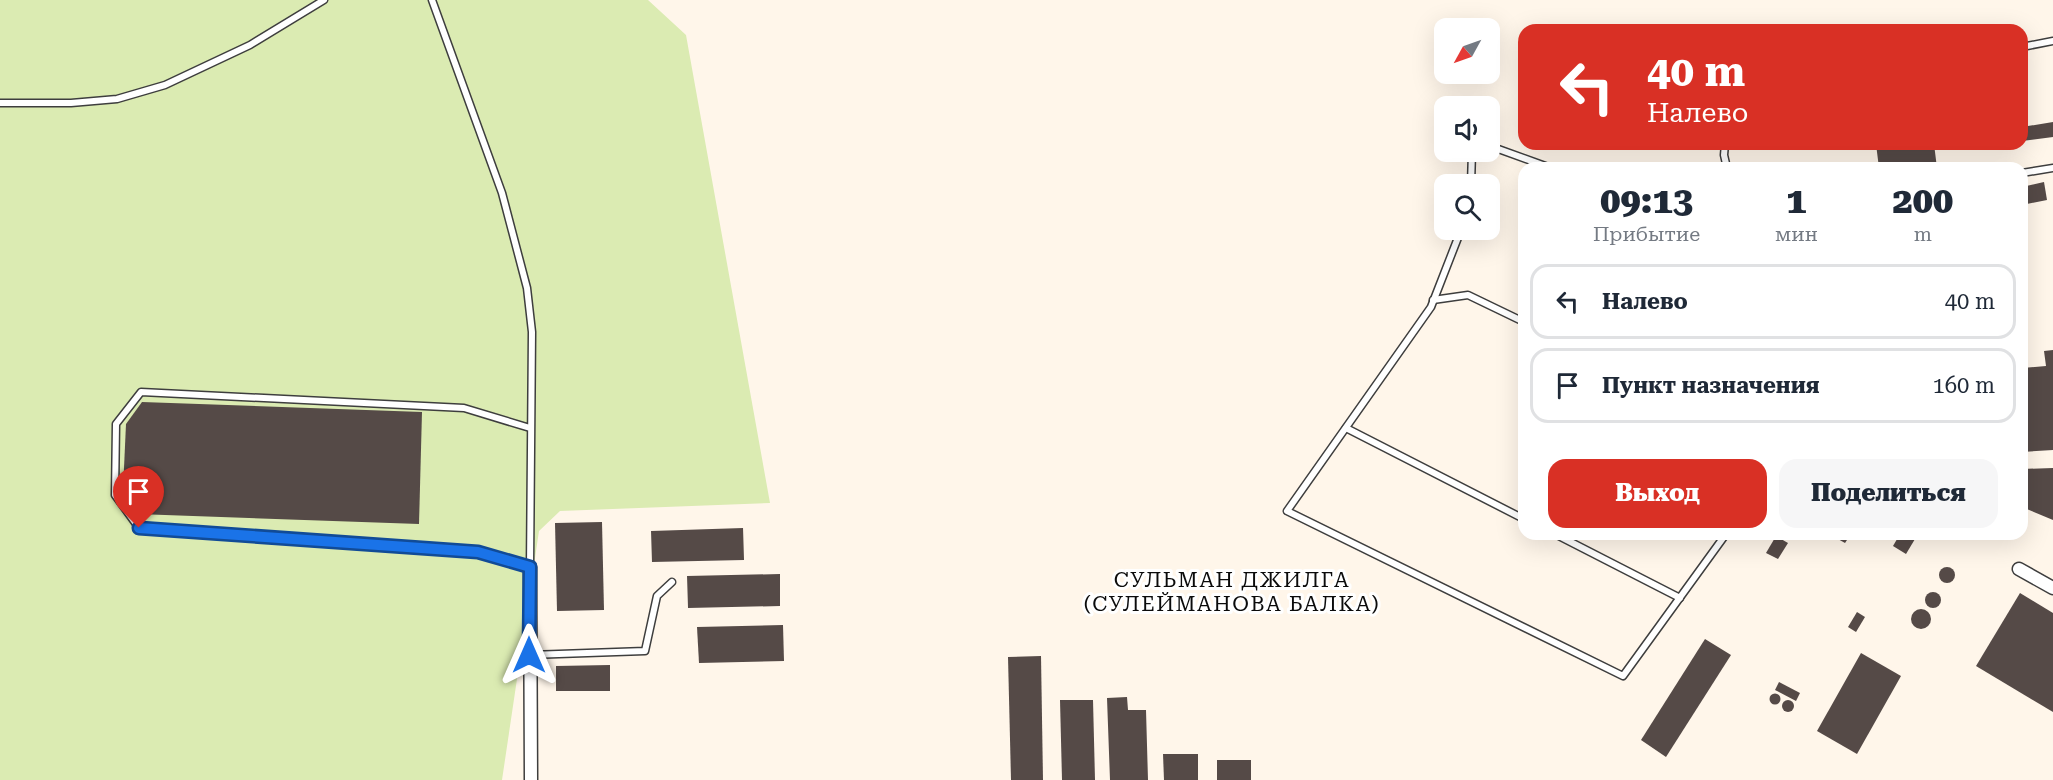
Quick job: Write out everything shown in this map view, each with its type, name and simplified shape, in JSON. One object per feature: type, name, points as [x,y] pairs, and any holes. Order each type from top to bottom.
[{"type":"street","points":[[530,567],[531,780]]},
{"type":"street","points":[[2019,569],[2053,588]]},
{"type":"lane","points":[[0,104],[71,103],[117,99],[165,85],[250,45],[324,0]]},
{"type":"lane","points":[[430,0],[435,8],[502,193],[525,278],[532,332],[530,567],[478,552],[139,528],[115,495],[116,424],[141,392],[464,408],[530,428]]},
{"type":"lane","points":[[2028,46],[2053,41]]},
{"type":"lane","points":[[1500,150],[1534,162]]},
{"type":"lane","points":[[2028,172],[2053,168]]},
{"type":"lane","points":[[1457,240],[1431,307],[1287,511],[1623,676],[1722,540]]},
{"type":"lane","points":[[1433,300],[1468,295],[1518,319]]},
{"type":"lane","points":[[1346,428],[1518,516]]},
{"type":"lane","points":[[1567,540],[1680,598]]},
{"type":"lane","points":[[529,655],[645,651],[657,596],[672,582]]},
{"type":"green space","points":[[0,0],[648,0],[686,35],[770,503],[560,511],[539,531],[502,780],[0,780]]},
{"type":"building","points":[[2053,122],[2053,137],[2028,140],[2028,126]]},
{"type":"building","points":[[1877,150],[1935,150],[1936,162],[1878,162]]},
{"type":"building","points":[[2044,182],[2047,200],[2028,204],[2028,186]]},
{"type":"building","points":[[2053,350],[2053,450],[2028,452],[2028,368],[2046,366],[2044,351]]},
{"type":"building","points":[[142,402],[422,412],[419,524],[137,514],[123,490],[126,424]]},
{"type":"building","points":[[2053,468],[2053,520],[2028,510],[2028,469]]},
{"type":"building","points":[[602,522],[604,610],[557,611],[555,523]]},
{"type":"building","points":[[743,528],[744,560],[652,562],[651,531]]},
{"type":"building","points":[[1774,540],[1783,540],[1788,543],[1778,559],[1766,553]]},
{"type":"building","points":[[1896,540],[1914,540],[1906,554],[1893,546]]},
{"type":"building","points":[[1947,567],[1955,575],[1947,583],[1939,575]]},
{"type":"building","points":[[780,574],[780,606],[688,608],[687,576]]},
{"type":"building","points":[[1933,592],[1941,600],[1933,608],[1925,600]]},
{"type":"building","points":[[2020,593],[2053,613],[2053,712],[1976,666]]},
{"type":"building","points":[[1921,609],[1928,612],[1931,619],[1928,626],[1921,629],[1914,626],[1911,619],[1914,612]]},
{"type":"building","points":[[1857,612],[1865,617],[1856,632],[1848,627]]},
{"type":"building","points":[[783,625],[784,661],[699,663],[697,627]]},
{"type":"building","points":[[1705,639],[1731,655],[1666,757],[1641,740]]},
{"type":"building","points":[[1861,653],[1901,676],[1857,754],[1817,731]]},
{"type":"building","points":[[1041,656],[1043,780],[1011,780],[1008,657]]},
{"type":"building","points":[[610,665],[610,691],[556,691],[556,666]]},
{"type":"building","points":[[1779,682],[1800,693],[1796,701],[1775,690]]},
{"type":"building","points":[[1775,693],[1781,699],[1775,705],[1769,699]]},
{"type":"building","points":[[1127,697],[1128,710],[1146,710],[1148,780],[1110,780],[1107,698]]},
{"type":"building","points":[[1060,700],[1093,700],[1095,780],[1062,780]]},
{"type":"building","points":[[1788,700],[1794,706],[1788,712],[1782,706]]},
{"type":"building","points":[[1163,754],[1198,754],[1198,780],[1164,780]]},
{"type":"building","points":[[1217,760],[1251,760],[1251,780],[1217,780]]},
{"type":"district","name":"СУЛЬМАН ДЖИЛГА (СУЛЕЙМАНОВА БАЛКА)","points":[[1232,592]]},
{"type":"route","points":[[139,528],[478,552],[530,567],[529,655]]}]
